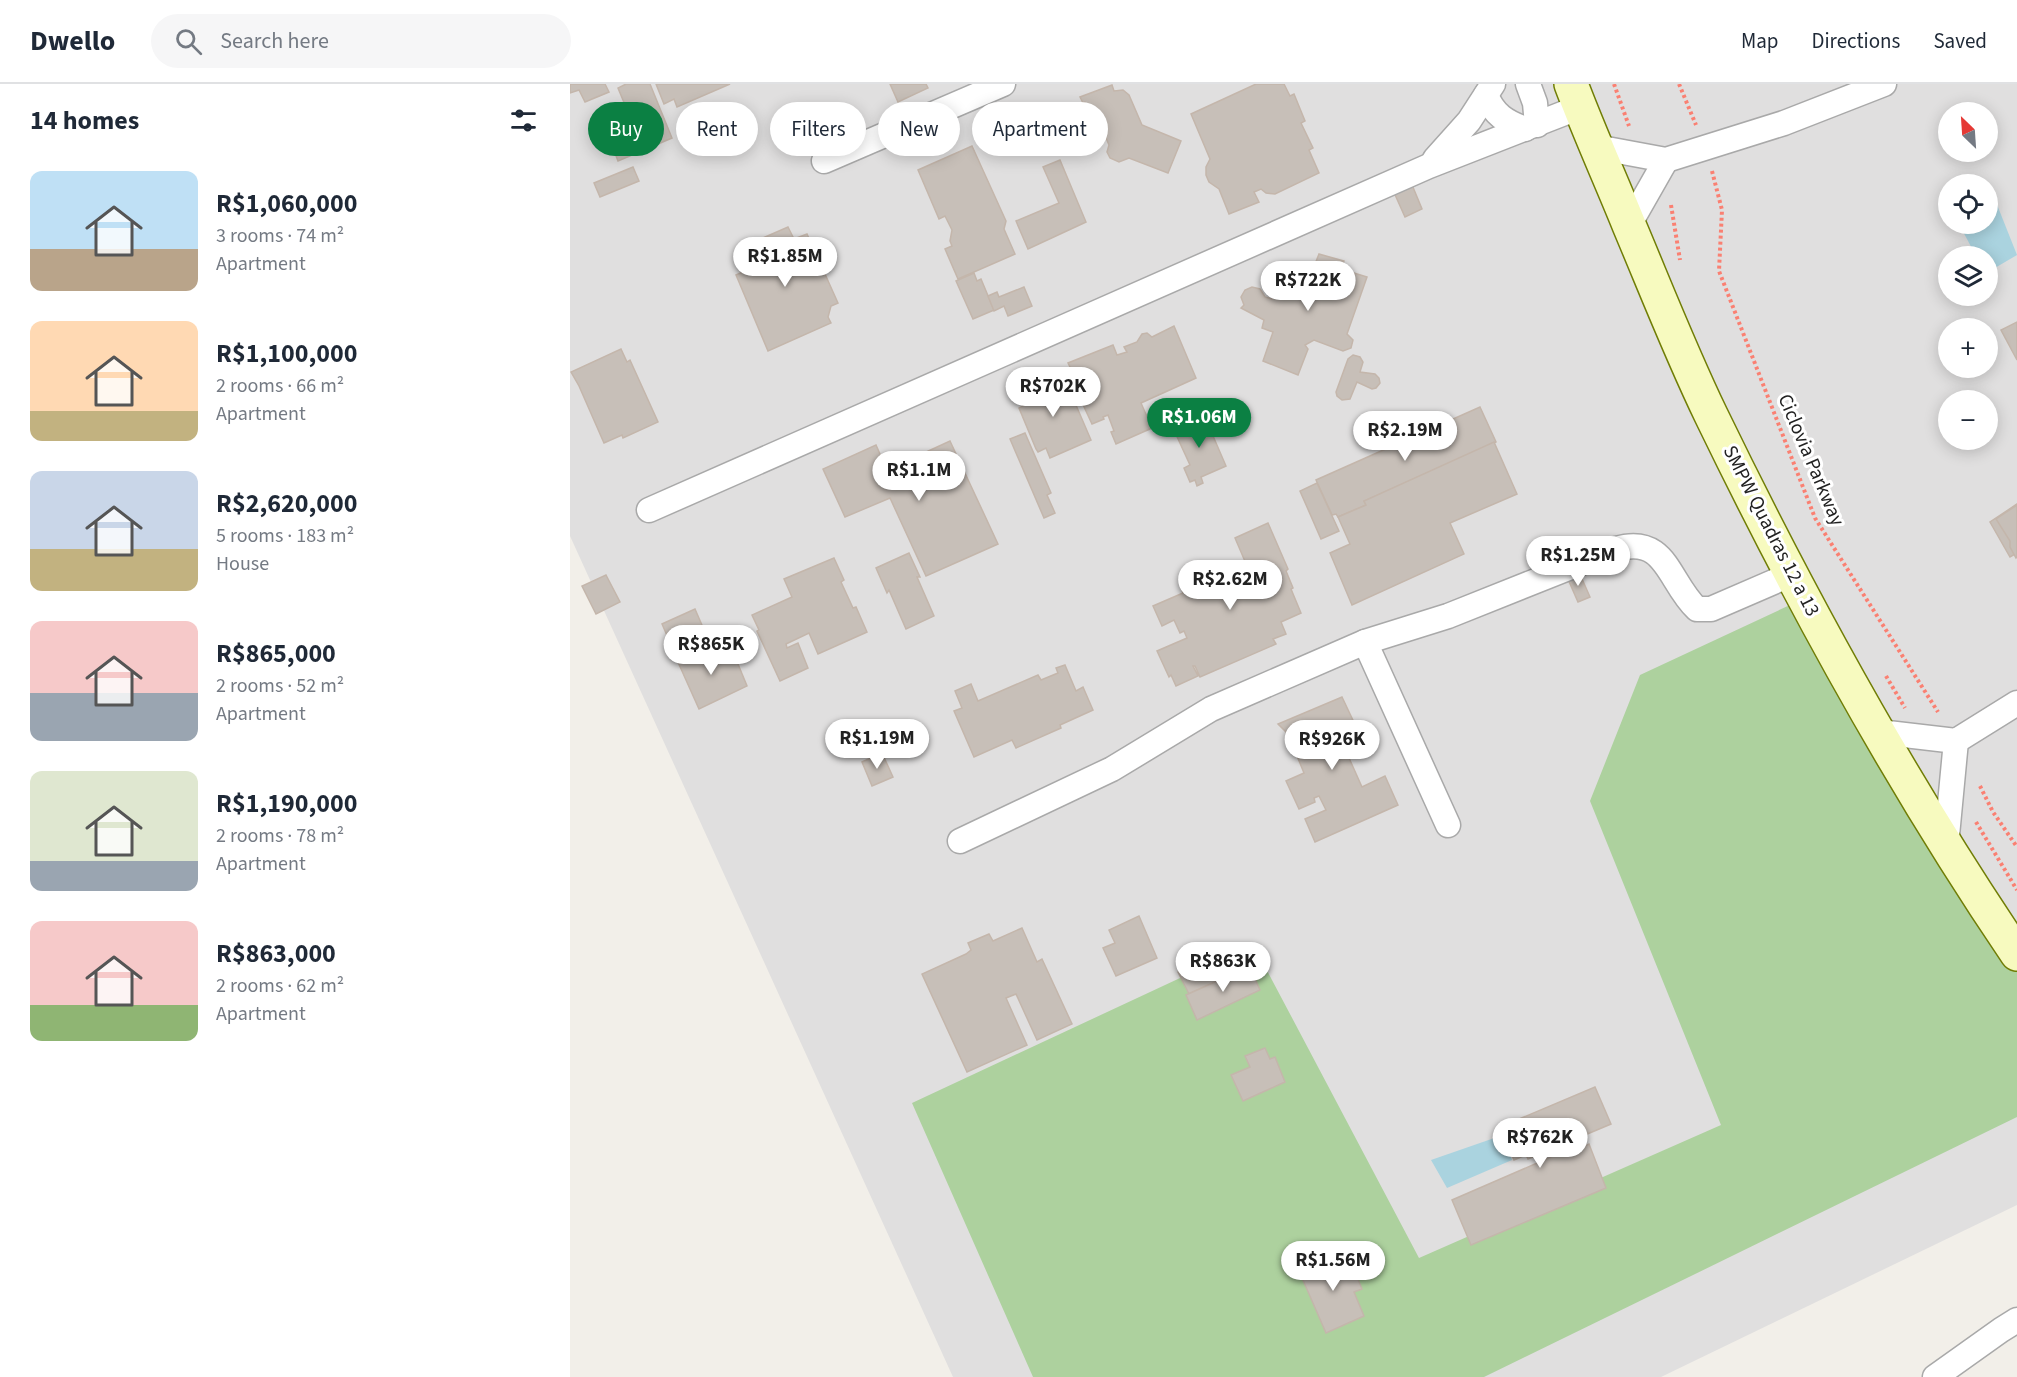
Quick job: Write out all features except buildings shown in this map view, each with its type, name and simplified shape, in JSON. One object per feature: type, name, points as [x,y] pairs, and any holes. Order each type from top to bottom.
[{"type":"street","points":[[824,161],[1003,84]]},
{"type":"street","points":[[1528,84],[1535,103],[1531,127]]},
{"type":"street","points":[[1596,147],[1662,162],[1784,123],[1884,84]]},
{"type":"street","points":[[1489,90],[1492,108],[1500,118],[1531,127]]},
{"type":"street","points":[[1429,166],[1458,135],[1489,90]]},
{"type":"street","points":[[649,510],[1429,166],[1531,127],[1576,96]]},
{"type":"street","name":"SMPW Quadras 12 a 13","points":[[1576,96],[1676,337],[1711,415],[1792,574],[1841,668],[1946,846],[2017,954]]},
{"type":"street","points":[[1629,225],[1662,162]]},
{"type":"street","points":[[960,841],[1112,769],[1211,709],[1365,642],[1448,616],[1628,545],[1649,549],[1661,557],[1697,609],[1711,609],[1792,574]]},
{"type":"street","points":[[1365,642],[1448,825]]},
{"type":"street","points":[[1879,732],[1956,741],[2017,703]]},
{"type":"street","points":[[1946,846],[1956,741]]},
{"type":"street","points":[[1935,1377],[2017,1320]]},
{"type":"path","points":[[1614,84],[1633,137],[1652,149],[1662,162],[1681,267]]},
{"type":"path","name":"Ciclovia Parkway","points":[[1678,84],[1706,148],[1722,210],[1719,271],[1815,518],[1956,741],[1993,812],[2017,847]]},
{"type":"path","points":[[1882,670],[1924,738]]},
{"type":"path","points":[[1953,784],[2017,890]]},
{"type":"shaded area","points":[[570,84],[2017,84],[2017,1205],[1661,1377],[953,1377],[570,536]]},
{"type":"green space","points":[[1805,598],[2017,938],[2017,1117],[1484,1377],[1033,1377],[912,1103],[1253,944],[1419,1258],[1721,1125],[1590,801],[1640,675]]},
{"type":"water","points":[[1998,207],[2017,255],[1998,266],[1998,246],[1971,246],[1964,234],[1998,234]]},
{"type":"water","points":[[1503,1135],[1512,1160],[1447,1188],[1431,1160]]}]
